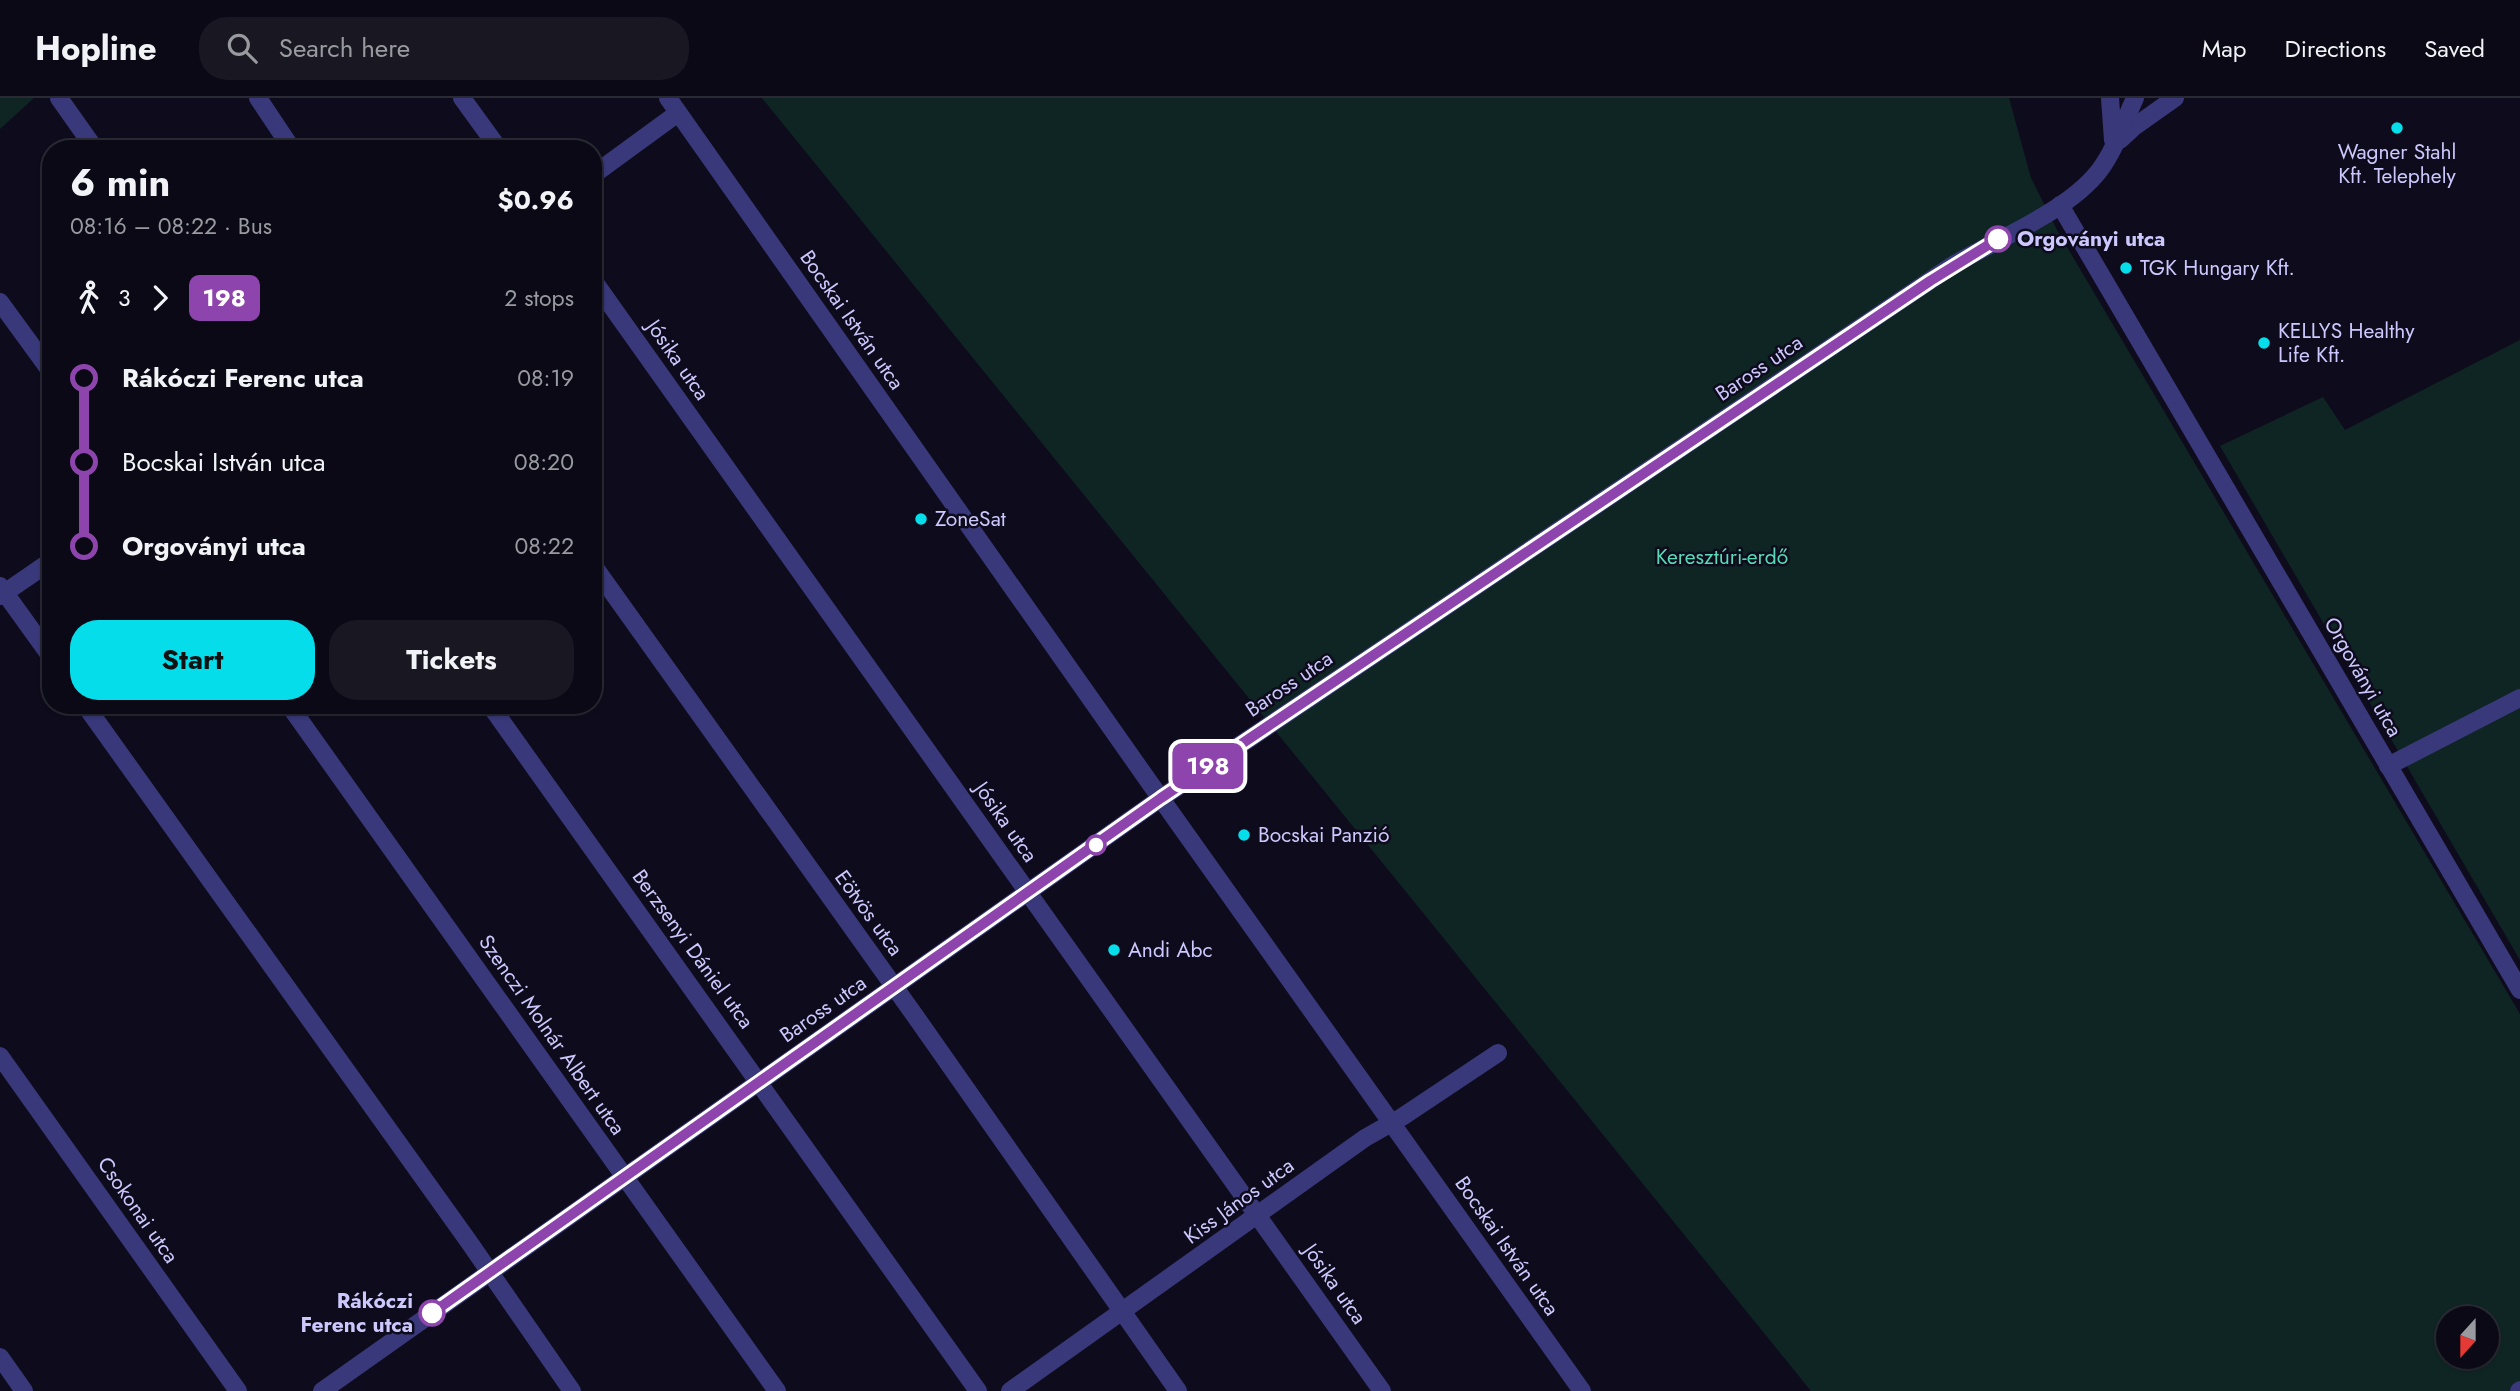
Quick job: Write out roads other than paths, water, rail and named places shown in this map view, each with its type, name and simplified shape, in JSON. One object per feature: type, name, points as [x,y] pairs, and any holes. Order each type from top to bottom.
[{"type":"street","points":[[59,98],[88,140]]},
{"type":"street","points":[[258,98],[286,140]]},
{"type":"street","points":[[462,98],[492,140]]},
{"type":"street","points":[[2110,98],[2113,147]]},
{"type":"street","name":"Baross utca","points":[[321,1391],[1161,798],[1953,265],[2060,205],[2099,171],[2135,98]]},
{"type":"street","name":"Baross utca","points":[[2113,147],[2134,127],[2175,98]]},
{"type":"street","points":[[602,166],[673,106]]},
{"type":"street","name":"Bocskai István utca","points":[[673,106],[1582,1391]]},
{"type":"street","name":"Orgoványi utca","points":[[2060,205],[2520,990]]},
{"type":"street","name":"Jósika utca","points":[[602,293],[1382,1391]]},
{"type":"street","points":[[0,302],[42,360]]},
{"type":"street","points":[[42,567],[2,592],[42,645]]},
{"type":"street","name":"Eötvös utca","points":[[602,578],[894,986],[1178,1391]]},
{"type":"street","points":[[2388,765],[2520,698]]},
{"type":"street","points":[[91,714],[572,1391]]},
{"type":"street","name":"Szenczi Molnár Albert utca","points":[[295,714],[777,1391]]},
{"type":"street","name":"Berzsenyi Dániel utca","points":[[496,714],[978,1391]]},
{"type":"street","name":"Kiss János utca","points":[[1010,1391],[1365,1138],[1498,1053]]},
{"type":"street","name":"Csokonai utca","points":[[0,1056],[238,1391]]},
{"type":"street","points":[[0,1357],[24,1391]]},
{"type":"place","name":"Wagner Stahl Kft. Telephely","points":[[2397,128]]},
{"type":"place","name":"Orgoványi utca","points":[[1998,239]]},
{"type":"place","name":"TGK Hungary Kft.","points":[[2126,268]]},
{"type":"place","name":"KELLYS Healthy Life Kft.","points":[[2264,343]]},
{"type":"place","name":"ZoneSat","points":[[921,519]]},
{"type":"place","name":"Bocskai Panzió","points":[[1244,835]]},
{"type":"place","name":"Andi Abc","points":[[1114,950]]},
{"type":"place","name":"Rákóczi Ferenc utca","points":[[432,1313]]},
{"type":"park label","name":"Keresztúri-erdő","points":[[1722,557]]}]
